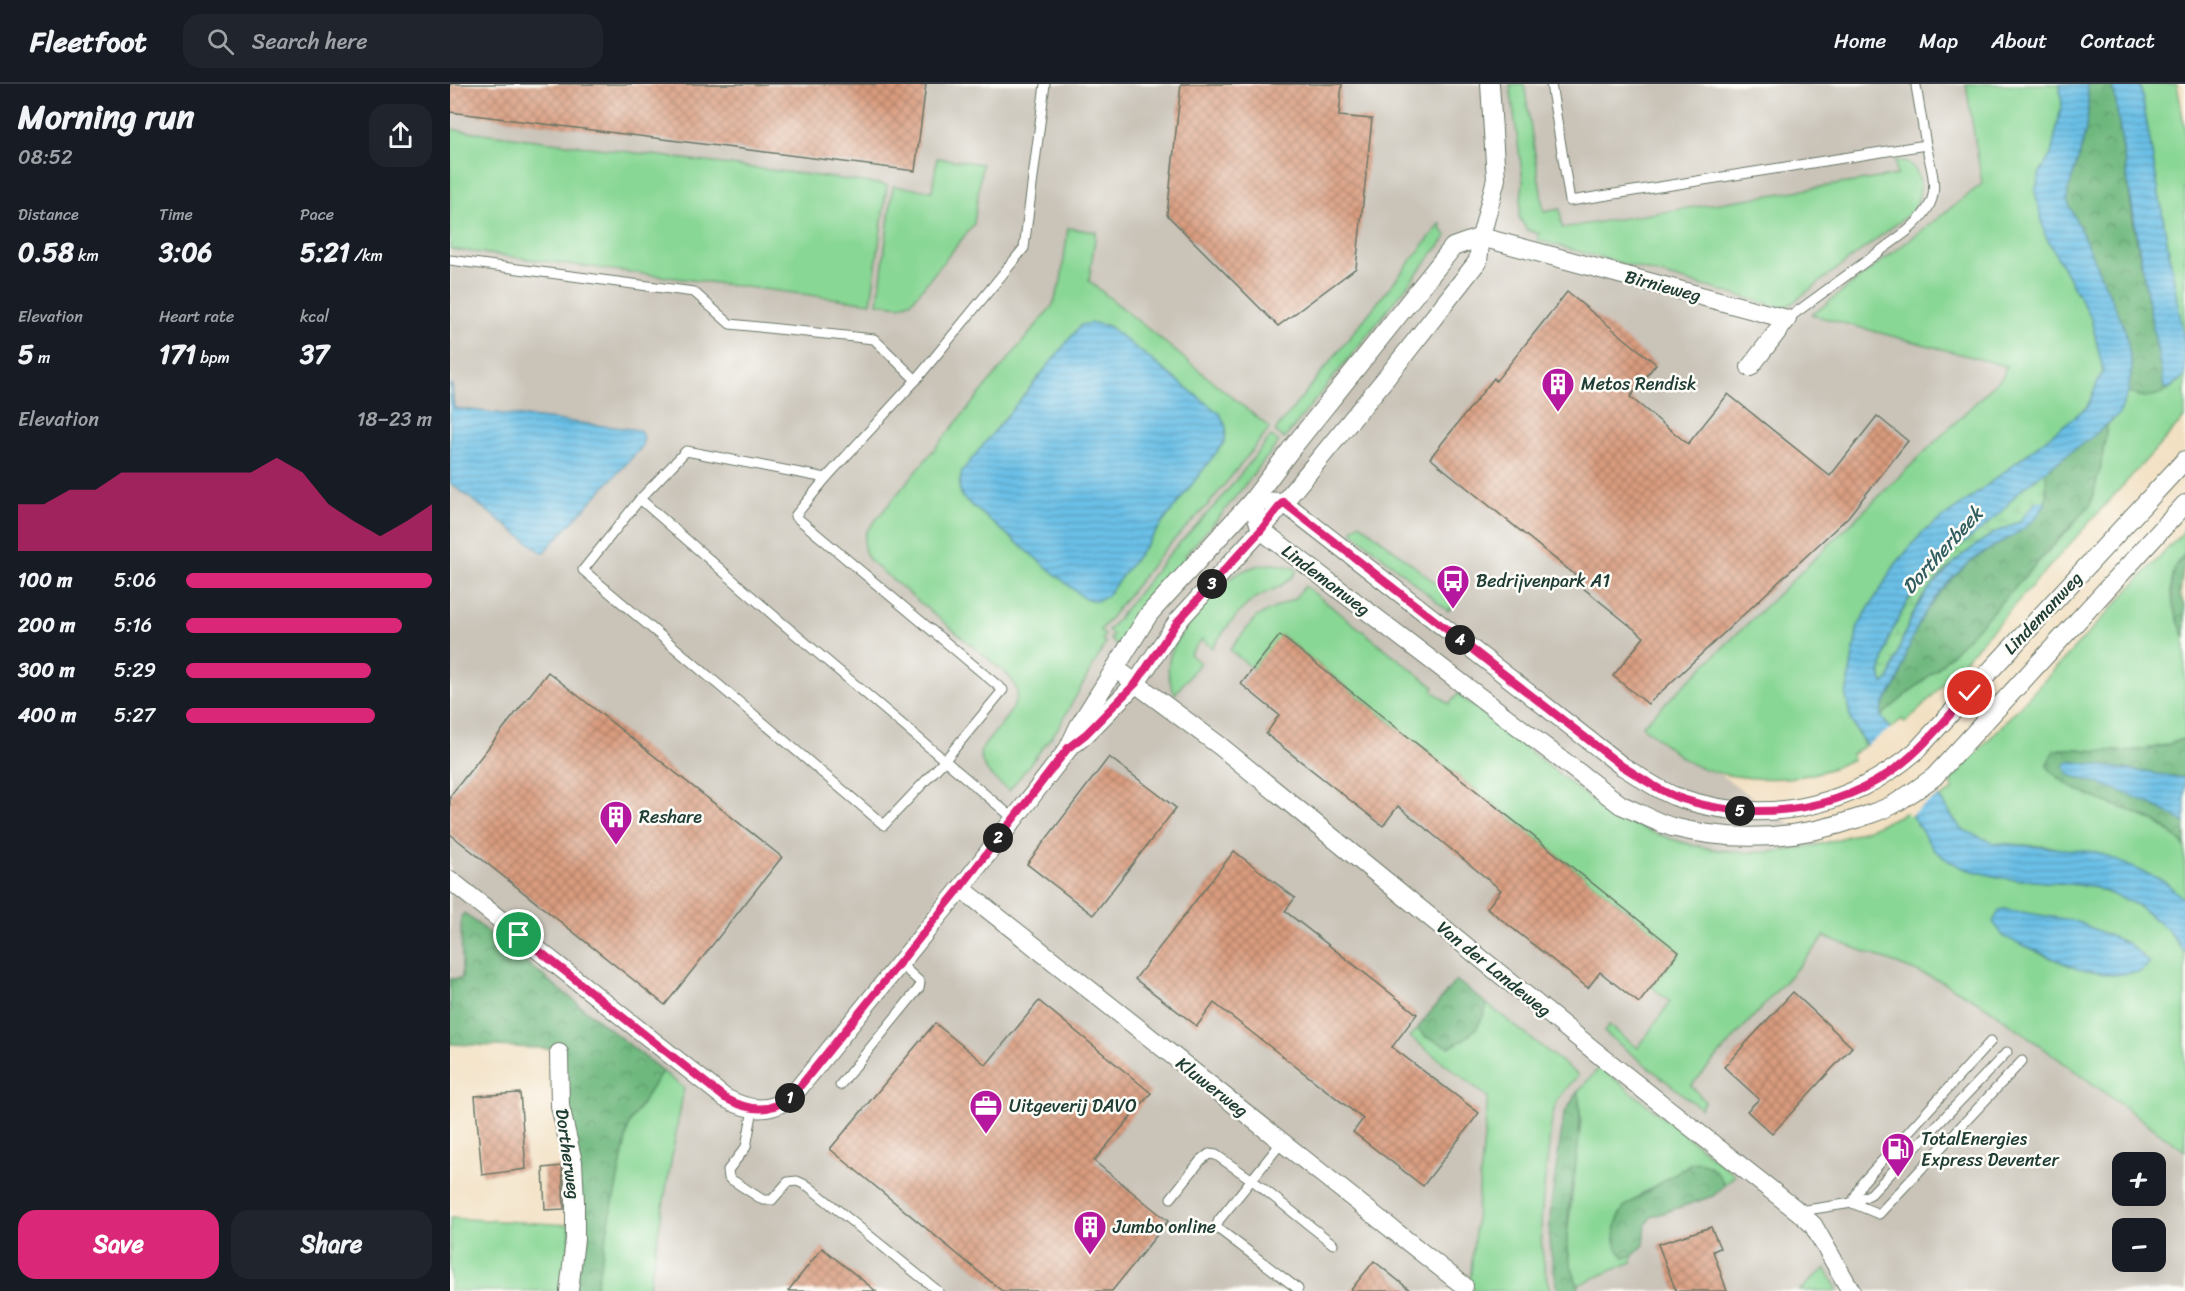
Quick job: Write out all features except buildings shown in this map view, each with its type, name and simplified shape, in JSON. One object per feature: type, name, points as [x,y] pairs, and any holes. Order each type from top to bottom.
[{"type":"street","points":[[1068,748],[1086,734],[1136,683],[1178,621],[1261,530],[1390,373],[1478,261],[1481,237],[1496,179],[1490,84]]},
{"type":"street","points":[[450,880],[725,1098],[744,1108],[765,1109],[778,1106],[793,1095],[960,888],[1068,748],[1079,726],[1149,614],[1252,501],[1453,248],[1481,237]]},
{"type":"street","name":"Birnieweg","points":[[1481,237],[1786,319]]},
{"type":"street","points":[[1750,367],[1786,319]]},
{"type":"street","name":"Lindemanweg","points":[[1283,502],[1622,766],[1672,795],[1715,808],[1743,811],[1792,810],[1834,799],[1878,780],[1916,751],[2185,460]]},
{"type":"street","points":[[1252,501],[1283,502]]},
{"type":"street","points":[[1252,501],[1261,530]]},
{"type":"street","name":"Lindemanweg","points":[[1261,530],[1622,805],[1670,826],[1722,836],[1773,837],[1821,830],[1894,804],[1934,777],[2185,504]]},
{"type":"street","name":"Van der Landeweg","points":[[1115,668],[1220,746],[1608,1062],[1799,1212],[1813,1225],[1851,1291]]},
{"type":"street","name":"Kluwerweg","points":[[960,888],[1464,1286]]},
{"type":"street","name":"Dortherweg","points":[[559,1053],[560,1106],[573,1162],[575,1201],[575,1239],[570,1291]]},
{"type":"lane","points":[[826,478],[686,451],[640,499],[583,570],[884,825],[945,760],[1003,690],[795,516],[826,478],[915,380],[1024,248],[1045,84]]},
{"type":"lane","points":[[1551,84],[1570,201],[1926,145]]},
{"type":"lane","points":[[1786,319],[1906,232],[1923,218],[1928,210],[1936,185],[1926,145],[1916,86]]},
{"type":"lane","points":[[450,260],[694,292],[730,324],[874,339],[915,380]]},
{"type":"lane","points":[[640,499],[1013,818]]},
{"type":"lane","points":[[840,1085],[919,988],[920,982],[899,963]]},
{"type":"lane","points":[[1852,1203],[1862,1183],[1991,1041]]},
{"type":"lane","points":[[1799,1212],[1852,1203],[1871,1194],[2007,1052]]},
{"type":"lane","points":[[1852,1203],[1879,1214],[2022,1061]]},
{"type":"lane","points":[[753,1109],[746,1147],[728,1170],[729,1178],[763,1200],[772,1200],[788,1182],[797,1181],[808,1186],[938,1291]]},
{"type":"lane","points":[[1282,1142],[1219,1220],[1216,1227],[1298,1289]]},
{"type":"lane","points":[[1171,1198],[1201,1160],[1209,1154],[1216,1155],[1251,1179],[1333,1244]]},
{"type":"shaded area","points":[[450,84],[1995,84],[2027,362],[1652,727],[1857,870],[1965,983],[2185,1137],[2185,1291],[644,1291],[682,1095],[471,985],[450,985]]},
{"type":"green space","points":[[1510,84],[1524,84],[1544,212],[1560,209],[1562,228],[1897,175],[1895,161],[1905,162],[1917,172],[1919,196],[1912,212],[1783,308],[1537,240],[1539,234],[1527,230],[1519,217],[1523,181]]},
{"type":"green space","points":[[1966,84],[2059,84],[2062,103],[2051,156],[2040,172],[2045,235],[2091,318],[2103,370],[2087,407],[1972,497],[1923,532],[1895,565],[1858,626],[1846,696],[1851,721],[1865,746],[1851,755],[1853,759],[1823,771],[1776,779],[1728,775],[1700,767],[1679,756],[1642,726],[2003,376],[2006,366],[1812,315],[1982,184]]},
{"type":"green space","points":[[2087,84],[2113,84],[2133,220],[2164,388],[2168,389],[2153,396],[2144,397],[2128,393],[2132,367],[2125,329],[2067,200],[2086,126]]},
{"type":"green space","points":[[2140,84],[2177,84],[2185,130],[2185,345]]},
{"type":"green space","points":[[450,129],[887,185],[871,303],[450,249]]},
{"type":"green space","points":[[937,158],[982,164],[974,224],[912,301],[900,306],[878,303],[893,186],[932,191]]},
{"type":"green space","points":[[1441,223],[1442,230],[1447,236],[1284,439],[1275,431]]},
{"type":"green space","points":[[1068,228],[1096,232],[1089,281],[1270,428],[1208,505],[1162,552],[1100,631],[1105,635],[1102,640],[1106,643],[1058,728],[1009,791],[987,770],[980,752],[1013,707],[1017,693],[1014,684],[1009,676],[872,563],[865,552],[864,541],[866,532],[1053,305],[1061,281]],"holes":[[[1093,323],[1108,326],[1220,414],[1226,427],[1225,441],[1106,597],[1096,601],[1084,598],[962,497],[959,486],[962,471],[1081,325]]]},
{"type":"green space","points":[[2185,376],[2185,417],[1922,707],[1905,723],[1902,719],[1891,729],[1881,716],[1937,669],[2074,524],[2103,452],[2107,425],[2119,414],[2128,393],[2145,396],[2159,394]]},
{"type":"green space","points":[[2107,425],[2100,470],[2090,505],[1937,669],[1881,716],[1885,702],[1899,680],[1914,633],[1934,601],[1968,564],[2031,523],[2045,503],[2046,471]]},
{"type":"green space","points":[[1271,436],[1279,442],[1221,515],[1185,555],[1187,558],[1117,645],[1110,639],[1113,635],[1108,631],[1171,552],[1219,501]]},
{"type":"green space","points":[[2046,471],[2046,501],[2037,503],[2018,522],[1992,534],[1978,544],[1957,560],[1930,588],[1911,618],[1889,679],[1883,684],[1881,672],[1883,656],[1889,638],[1908,602],[1929,572],[1938,562],[1987,525],[2017,493]]},
{"type":"green space","points":[[1360,523],[1457,600],[1448,611],[1353,532],[1353,529]]},
{"type":"green space","points":[[2185,530],[2185,554],[2178,562],[2173,574],[2171,592],[2185,638],[2185,738],[2166,745],[2134,750],[2102,751],[2066,748],[2055,750],[2120,807],[2154,821],[2185,846],[2185,900],[2164,881],[2052,847],[1994,843],[1961,829],[1940,798],[1953,790],[1951,780]]},
{"type":"green space","points":[[2185,554],[2180,594],[2185,608],[2185,638],[2174,606],[2172,584],[2178,563]]},
{"type":"green space","points":[[1275,564],[1295,568],[1297,571],[1292,578],[1248,604],[1233,619],[1212,648],[1202,639],[1190,654],[1200,663],[1175,694],[1168,673],[1171,653],[1178,639],[1208,600],[1230,579],[1243,571]]},
{"type":"green space","points":[[1305,586],[1434,687],[1432,690],[1449,704],[1458,694],[1595,803],[1635,825],[1674,840],[1712,849],[1751,852],[1789,850],[1828,842],[1868,829],[1909,811],[1949,861],[1966,869],[2002,878],[2092,886],[2135,904],[2166,928],[2185,953],[2185,1151],[1987,1007],[1941,981],[1824,936],[1691,1086],[1705,1101],[1700,1108],[1604,1032],[1609,1025],[1638,1048],[1670,1002],[1652,987],[1679,952],[1281,635],[1253,669],[1230,650],[1256,617],[1294,599]],"holes":[[[2003,909],[2075,921],[2112,975],[2078,969],[2039,953],[1999,911]]]},
{"type":"green space","points":[[2185,738],[2185,778],[2069,761],[2101,783],[2132,794],[2185,823],[2185,846],[2152,820],[2068,785],[2046,765],[2055,750],[2134,750],[2166,745]]},
{"type":"green space","points":[[464,913],[662,1071],[629,1124],[595,1291],[574,1291],[557,1049],[450,1044],[450,979],[462,978],[461,917]]},
{"type":"green space","points":[[1456,980],[1487,1004],[1482,1019],[1474,1030],[1463,1040],[1449,1047],[1426,1037],[1417,1029]]},
{"type":"green space","points":[[1487,1004],[1578,1075],[1556,1104],[1550,1129],[1541,1239],[1545,1273],[1550,1291],[1469,1291],[1488,1097],[1410,1037],[1417,1029],[1426,1037],[1476,1029]]},
{"type":"green space","points":[[1600,1067],[1735,1175],[1724,1186],[1724,1181],[1676,1182],[1656,1185],[1644,1192],[1619,1215],[1624,1257],[1633,1256],[1632,1262],[1578,1285],[1570,1264],[1567,1238],[1581,1120],[1578,1091]]},
{"type":"green space","points":[[662,1071],[684,1088],[648,1291],[595,1291],[629,1124]]},
{"type":"green space","points":[[1578,1091],[1580,1128],[1567,1238],[1571,1265],[1580,1291],[1558,1291],[1549,1242],[1551,1205],[1564,1114]]},
{"type":"green space","points":[[1691,1163],[1706,1164],[1714,1170],[1724,1186],[1713,1196],[1651,1217],[1646,1224],[1644,1245],[1633,1256],[1624,1257],[1616,1246],[1615,1233],[1624,1207]]},
{"type":"green space","points":[[450,1218],[571,1225],[564,1291],[450,1291]]},
{"type":"green space","points":[[1826,1269],[1838,1291],[1799,1291],[1818,1274]]},
{"type":"water","name":"Dortherbeek","points":[[2059,84],[2087,84],[2086,126],[2067,200],[2125,329],[2132,367],[2128,393],[2119,414],[2018,492],[2003,510],[1980,531],[1937,563],[1908,600],[1889,638],[1880,674],[1883,684],[1889,679],[1904,635],[1915,610],[1928,590],[1960,557],[1992,534],[2019,522],[2036,502],[2046,501],[2032,522],[1979,555],[1950,580],[1934,600],[1920,621],[1897,684],[1883,706],[1881,716],[1961,829],[1994,843],[2097,852],[2164,881],[2185,900],[2185,953],[2166,928],[2135,904],[2092,886],[2002,878],[1966,869],[1949,861],[1933,849],[1851,721],[1846,696],[1858,626],[1895,565],[1923,532],[1972,497],[2087,407],[2103,370],[2091,318],[2045,235],[2035,192],[2040,172],[2051,155],[2062,103]]},
{"type":"water","points":[[2113,84],[2140,84],[2185,345],[2185,376],[2168,389],[2164,388],[2150,312]]},
{"type":"water","points":[[1093,323],[1108,326],[1220,414],[1226,427],[1225,441],[1106,597],[1096,601],[1084,598],[962,497],[959,487],[962,471],[1081,325]]},
{"type":"water","points":[[450,384],[452,384],[454,408],[639,430],[644,437],[642,447],[543,553],[450,483]]},
{"type":"water","points":[[2069,761],[2185,778],[2185,823],[2129,794],[2069,775],[2064,766]]},
{"type":"water","points":[[2003,909],[2075,921],[2129,944],[2150,963],[2140,972],[2112,975],[2078,969],[2004,937],[1993,922],[1999,911]]},
{"type":"pier","points":[[1893,727],[1941,794],[1909,816],[1863,748]]},
{"type":"place","name":"Metos Rendisk","points":[[1558,413]]},
{"type":"place","name":"Bedrijvenpark A1","points":[[1453,610]]},
{"type":"place","name":"Reshare","points":[[616,846]]},
{"type":"place","name":"Uitgeverij DAVO","points":[[986,1135]]},
{"type":"place","name":"TotalEnergies Express Deventer","points":[[1898,1178]]},
{"type":"place","name":"Jumbo online","points":[[1090,1256]]},
{"type":"route","points":[[519,935],[725,1098],[744,1108],[753,1109],[765,1109],[784,1103],[793,1095],[960,888],[1068,748],[1086,734],[1136,683],[1178,621],[1261,530],[1283,502],[1622,766],[1672,795],[1715,808],[1743,811],[1792,810],[1852,793],[1899,766],[1970,693]]}]
